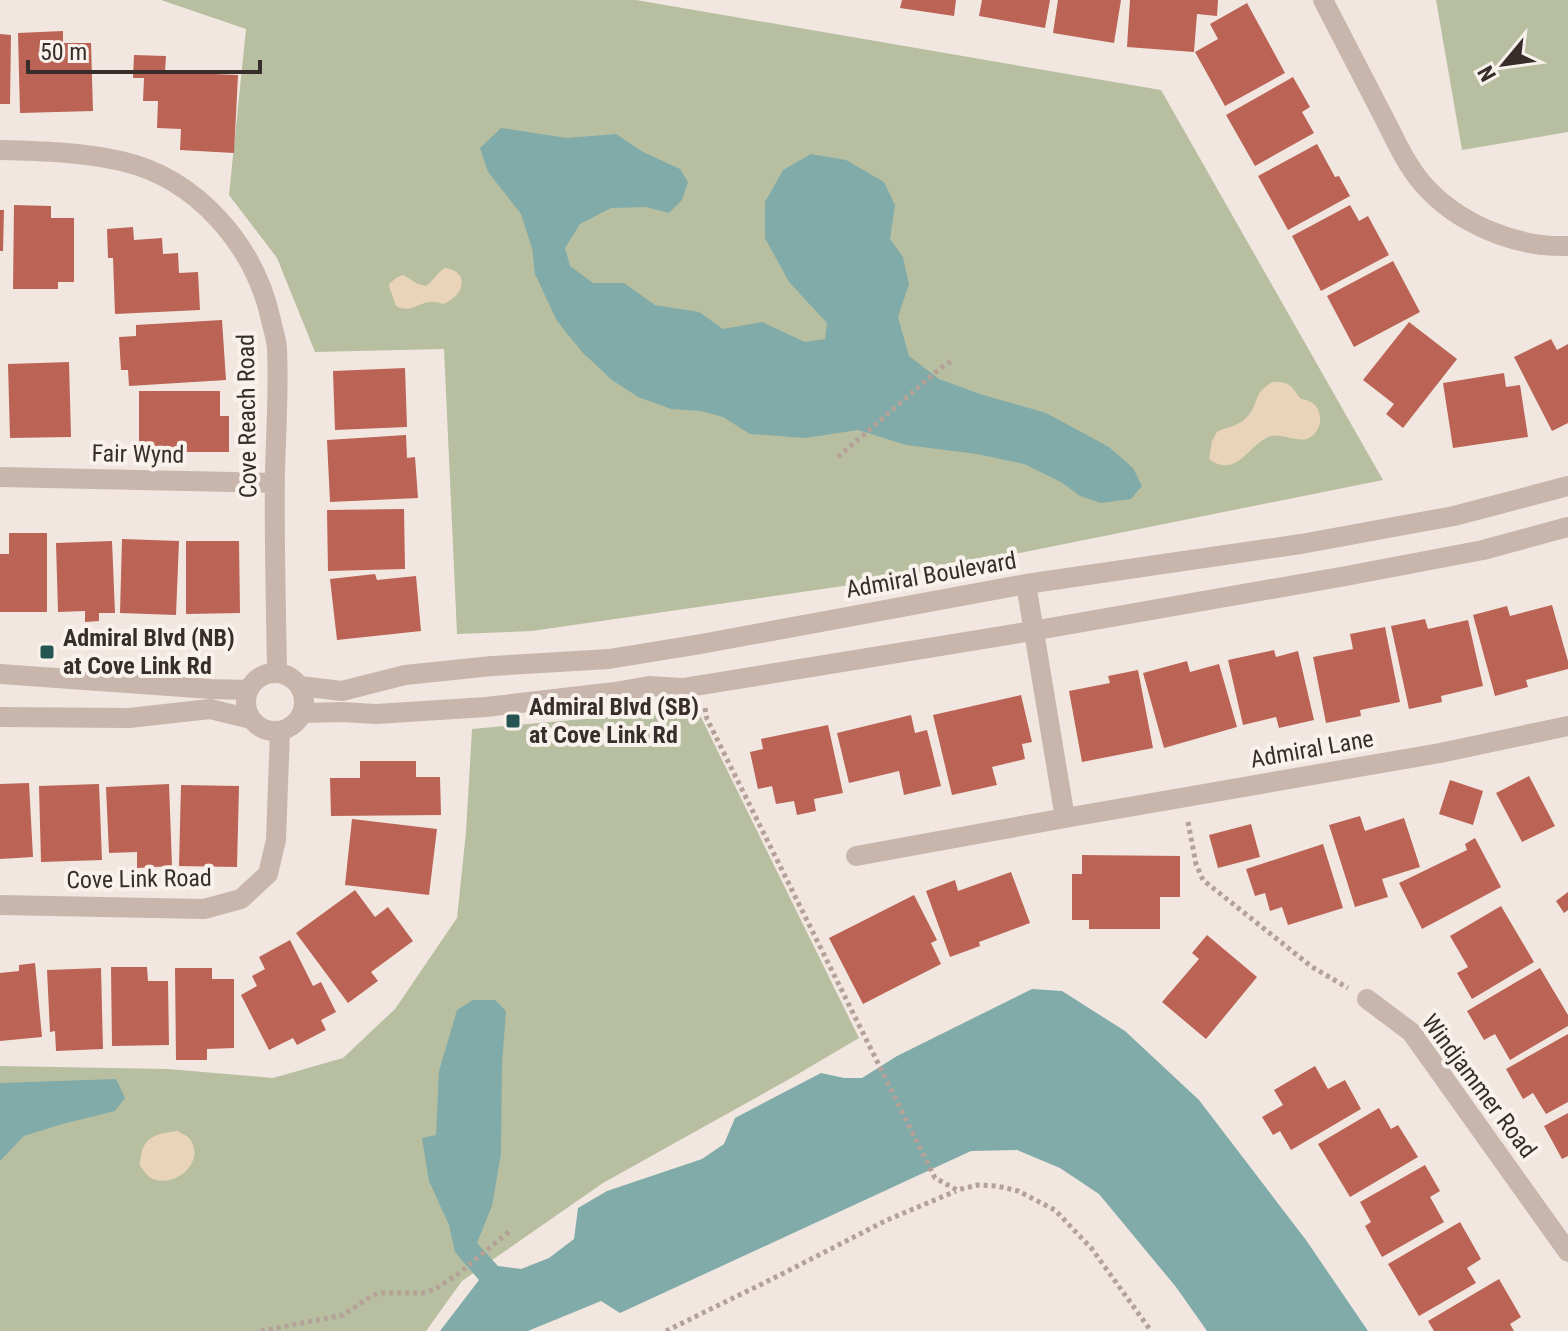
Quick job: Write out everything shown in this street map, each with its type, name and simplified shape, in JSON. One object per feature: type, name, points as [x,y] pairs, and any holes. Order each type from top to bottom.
[{"type":"street","points":[[1323,0],[1399,147],[1422,183],[1452,210],[1499,236],[1552,247],[1568,246]]},
{"type":"street","name":"Cove Reach Road","points":[[0,150],[67,152],[123,161],[161,176],[195,197],[225,225],[249,259],[266,297],[277,348],[277,672]]},
{"type":"street","name":"Fair Wynd","points":[[0,477],[275,483]]},
{"type":"street","name":"Admiral Boulevard","points":[[300,686],[342,691],[405,675],[609,659],[1026,584],[1301,544],[1454,516],[1568,486]]},
{"type":"street","points":[[303,713],[376,714],[486,707],[649,686],[683,688],[1032,631],[1483,550],[1568,527]]},
{"type":"street","points":[[1026,584],[1065,818]]},
{"type":"street","points":[[277,672],[293,678],[300,686],[304,694],[303,713],[290,728],[280,731],[263,729],[251,719],[246,699],[248,690],[259,677],[277,672]]},
{"type":"street","points":[[0,674],[248,690]]},
{"type":"street","points":[[0,717],[129,718],[210,709],[251,719]]},
{"type":"street","name":"Admiral Lane","points":[[856,856],[1440,753],[1568,726]]},
{"type":"street","name":"Cove Link Road","points":[[0,905],[204,909],[241,899],[268,874],[276,840],[280,731]]},
{"type":"street","name":"Windjammer Road","points":[[1367,999],[1411,1032],[1568,1252]]},
{"type":"path","points":[[838,457],[951,361]]},
{"type":"path","points":[[703,701],[707,719],[935,1178],[957,1190]]},
{"type":"path","points":[[1183,797],[1196,864],[1203,880],[1312,967],[1367,999]]},
{"type":"path","points":[[666,1331],[923,1203],[978,1185],[1018,1191],[1055,1210],[1092,1249],[1151,1331]]},
{"type":"path","points":[[261,1331],[343,1315],[373,1295],[434,1290],[511,1230]]},
{"type":"green space","points":[[161,0],[636,0],[1161,90],[1383,480],[885,580],[532,631],[457,634],[444,349],[315,352],[277,258],[229,195],[246,29]]},
{"type":"green space","points":[[1436,0],[1568,0],[1568,132],[1462,150]]},
{"type":"green space","points":[[697,709],[859,1038],[603,1183],[462,1281],[426,1331],[0,1331],[0,1066],[168,1069],[273,1078],[343,1058],[395,1009],[457,918],[472,729]]},
{"type":"sand","points":[[445,268],[459,274],[461,279],[456,296],[443,304],[429,302],[408,309],[396,306],[389,284],[396,278],[403,275],[426,286]]},
{"type":"sand","points":[[1272,382],[1290,385],[1301,399],[1316,406],[1320,422],[1314,434],[1302,440],[1268,437],[1241,459],[1227,465],[1209,459],[1217,432],[1246,418],[1261,391]]},
{"type":"sand","points":[[178,1131],[189,1138],[194,1146],[192,1163],[180,1176],[162,1181],[151,1178],[140,1166],[146,1143],[155,1136]]},
{"type":"water","points":[[501,128],[567,138],[616,134],[643,152],[680,169],[688,182],[682,200],[669,213],[646,207],[611,208],[580,224],[565,248],[570,266],[593,283],[624,283],[655,305],[699,312],[723,329],[762,322],[805,342],[825,339],[827,323],[789,282],[765,238],[765,202],[783,170],[811,154],[846,160],[884,182],[895,205],[890,239],[903,257],[909,284],[898,317],[909,356],[939,379],[1046,413],[1109,447],[1133,468],[1142,486],[1131,499],[1101,503],[1080,496],[1061,482],[1024,464],[977,454],[906,445],[858,430],[805,438],[750,434],[723,417],[701,411],[671,409],[638,397],[612,380],[582,352],[557,321],[535,274],[532,248],[521,214],[488,172],[480,148]]},
{"type":"water","points":[[1032,989],[1062,991],[1125,1031],[1199,1100],[1306,1240],[1368,1331],[1207,1331],[1176,1287],[1099,1194],[1060,1168],[1017,1150],[971,1151],[620,1313],[601,1301],[528,1331],[440,1331],[479,1280],[455,1252],[449,1225],[429,1181],[422,1138],[436,1135],[439,1071],[457,1010],[473,1000],[495,1000],[506,1011],[501,1154],[492,1206],[477,1243],[498,1266],[521,1269],[549,1258],[574,1239],[578,1208],[607,1191],[702,1159],[724,1144],[735,1118],[821,1073],[862,1078],[897,1056]]},
{"type":"water","points":[[116,1079],[125,1098],[115,1111],[24,1136],[0,1161],[0,1083]]},
{"type":"building","points":[[902,0],[956,0],[954,16],[900,8]]},
{"type":"building","points":[[982,0],[1050,0],[1045,28],[979,16]]},
{"type":"building","points":[[1058,0],[1121,0],[1114,43],[1053,33]]},
{"type":"building","points":[[1130,0],[1218,0],[1217,16],[1197,14],[1194,52],[1127,47]]},
{"type":"building","points":[[1247,3],[1285,73],[1225,106],[1195,52],[1218,39],[1210,24]]},
{"type":"building","points":[[63,31],[63,43],[91,43],[93,111],[20,113],[18,33]]},
{"type":"building","points":[[0,34],[11,35],[10,104],[0,104]]},
{"type":"building","points":[[134,55],[166,56],[165,72],[238,75],[234,153],[180,150],[181,129],[157,128],[158,101],[143,101],[144,78],[133,78]]},
{"type":"building","points":[[1293,77],[1310,107],[1302,112],[1314,133],[1255,166],[1226,115]]},
{"type":"building","points":[[1317,144],[1335,177],[1339,176],[1350,196],[1288,230],[1258,176]]},
{"type":"building","points":[[14,205],[51,206],[51,218],[74,218],[74,282],[58,282],[58,289],[13,289]]},
{"type":"building","points":[[1350,205],[1359,221],[1368,216],[1389,255],[1321,291],[1292,236]]},
{"type":"building","points":[[0,210],[4,210],[3,251],[0,251]]},
{"type":"building","points":[[133,227],[134,240],[162,238],[163,254],[178,253],[179,273],[198,272],[200,310],[115,314],[113,258],[108,258],[107,229]]},
{"type":"building","points":[[1393,261],[1420,312],[1354,347],[1327,296]]},
{"type":"building","points":[[222,320],[226,380],[129,386],[128,370],[121,370],[119,337],[136,336],[136,325]]},
{"type":"building","points":[[1409,322],[1457,359],[1403,428],[1386,414],[1394,404],[1363,380]]},
{"type":"building","points":[[1551,339],[1557,350],[1568,344],[1568,423],[1552,431],[1514,357]]},
{"type":"building","points":[[69,362],[71,437],[10,438],[8,364]]},
{"type":"building","points":[[405,368],[407,427],[335,430],[333,371]]},
{"type":"building","points":[[1504,373],[1506,387],[1520,385],[1528,437],[1453,448],[1443,383]]},
{"type":"building","points":[[139,391],[220,391],[220,416],[229,416],[229,452],[139,452]]},
{"type":"building","points":[[406,435],[407,458],[415,457],[418,498],[330,502],[327,440]]},
{"type":"building","points":[[404,509],[405,569],[328,571],[327,510]]},
{"type":"building","points":[[9,533],[47,533],[47,612],[0,612],[0,554],[9,554]]},
{"type":"building","points":[[122,539],[179,541],[176,615],[120,613]]},
{"type":"building","points":[[112,541],[115,613],[99,613],[99,621],[85,622],[85,611],[58,612],[56,543]]},
{"type":"building","points":[[186,541],[239,541],[240,613],[186,614]]},
{"type":"building","points":[[375,574],[377,580],[416,576],[421,631],[337,640],[330,579]]},
{"type":"building","points":[[1552,605],[1568,669],[1526,680],[1528,687],[1495,696],[1473,615],[1507,606],[1510,616]]},
{"type":"building","points":[[1425,619],[1428,629],[1468,620],[1483,686],[1441,696],[1442,702],[1409,709],[1391,626]]},
{"type":"building","points":[[1385,627],[1400,702],[1360,710],[1361,716],[1326,723],[1313,657],[1353,649],[1350,634]]},
{"type":"building","points":[[1274,650],[1276,657],[1298,651],[1314,720],[1279,728],[1276,717],[1243,725],[1228,660]]},
{"type":"building","points":[[1187,661],[1190,672],[1219,664],[1237,727],[1164,748],[1143,673]]},
{"type":"building","points":[[1138,670],[1153,748],[1082,762],[1069,691],[1110,683],[1108,676]]},
{"type":"building","points":[[1021,695],[1032,742],[1022,744],[1025,759],[992,767],[997,785],[952,795],[933,715]]},
{"type":"building","points":[[911,715],[915,733],[927,730],[941,786],[904,795],[899,771],[849,783],[837,733]]},
{"type":"building","points":[[828,725],[843,793],[814,799],[816,811],[797,815],[794,801],[776,804],[772,786],[758,789],[750,752],[763,749],[761,739]]},
{"type":"building","points":[[360,761],[416,761],[416,777],[440,777],[441,815],[331,816],[330,778],[360,778]]},
{"type":"building","points":[[1529,776],[1555,826],[1522,842],[1496,793]]},
{"type":"building","points":[[1450,780],[1483,791],[1473,825],[1439,814]]},
{"type":"building","points":[[29,783],[33,857],[0,859],[0,784]]},
{"type":"building","points":[[99,784],[102,860],[41,862],[39,786]]},
{"type":"building","points":[[169,784],[172,866],[137,868],[137,852],[109,853],[106,787]]},
{"type":"building","points":[[181,785],[239,786],[237,867],[179,866]]},
{"type":"building","points":[[1360,816],[1365,831],[1404,818],[1420,867],[1382,879],[1388,897],[1355,907],[1329,825]]},
{"type":"building","points":[[352,819],[437,829],[429,895],[345,885]]},
{"type":"building","points":[[1251,824],[1260,857],[1218,868],[1209,835]]},
{"type":"building","points":[[1475,838],[1501,887],[1422,929],[1399,883],[1467,850],[1465,844]]},
{"type":"building","points":[[1323,844],[1343,908],[1288,925],[1282,907],[1270,911],[1265,893],[1255,896],[1246,869]]},
{"type":"building","points":[[1082,855],[1180,856],[1180,897],[1160,897],[1160,929],[1089,929],[1089,920],[1072,920],[1072,874],[1082,874]]},
{"type":"building","points":[[1011,872],[1030,923],[979,942],[980,946],[950,957],[926,891],[955,880],[958,891]]},
{"type":"building","points":[[355,890],[375,917],[388,907],[413,941],[371,972],[378,981],[348,1003],[296,933]]},
{"type":"building","points":[[1568,892],[1568,910],[1564,913],[1556,901]]},
{"type":"building","points":[[914,895],[937,940],[931,943],[941,964],[863,1004],[829,938]]},
{"type":"building","points":[[1501,906],[1534,962],[1472,999],[1457,973],[1468,967],[1450,936]]},
{"type":"building","points":[[1207,935],[1257,977],[1206,1039],[1162,1002],[1199,959],[1192,953]]},
{"type":"building","points":[[290,940],[313,986],[321,982],[336,1012],[321,1020],[326,1030],[297,1045],[293,1038],[269,1050],[241,995],[257,986],[252,976],[265,969],[259,957]]},
{"type":"building","points":[[35,963],[42,1037],[0,1041],[0,973],[19,971],[19,965]]},
{"type":"building","points":[[111,967],[147,967],[148,981],[168,981],[169,1045],[112,1046]]},
{"type":"building","points":[[101,968],[103,1049],[56,1051],[55,1031],[50,1032],[47,970]]},
{"type":"building","points":[[175,968],[212,968],[212,979],[234,979],[234,1048],[207,1049],[207,1060],[176,1060]]},
{"type":"building","points":[[1540,968],[1568,1015],[1568,1026],[1510,1060],[1495,1034],[1484,1040],[1467,1011]]},
{"type":"building","points":[[1568,1034],[1568,1102],[1546,1114],[1533,1093],[1523,1099],[1506,1069]]},
{"type":"building","points":[[1315,1066],[1328,1089],[1345,1080],[1361,1109],[1291,1150],[1280,1131],[1273,1135],[1262,1117],[1283,1105],[1274,1090]]},
{"type":"building","points":[[1379,1108],[1391,1129],[1398,1125],[1418,1157],[1350,1197],[1318,1144]]},
{"type":"building","points":[[1568,1113],[1568,1156],[1562,1159],[1544,1126]]},
{"type":"building","points":[[1425,1165],[1440,1191],[1430,1197],[1444,1222],[1382,1257],[1365,1226],[1371,1222],[1360,1202]]},
{"type":"building","points":[[1460,1222],[1481,1259],[1467,1268],[1476,1283],[1419,1316],[1388,1264]]},
{"type":"building","points":[[1499,1279],[1521,1317],[1510,1324],[1514,1331],[1434,1331],[1428,1321]]},
{"type":"place","name":"Admiral Blvd (NB) at Cove Link Rd","points":[[47,652]]},
{"type":"place","name":"Admiral Blvd (SB) at Cove Link Rd","points":[[513,721]]}]
